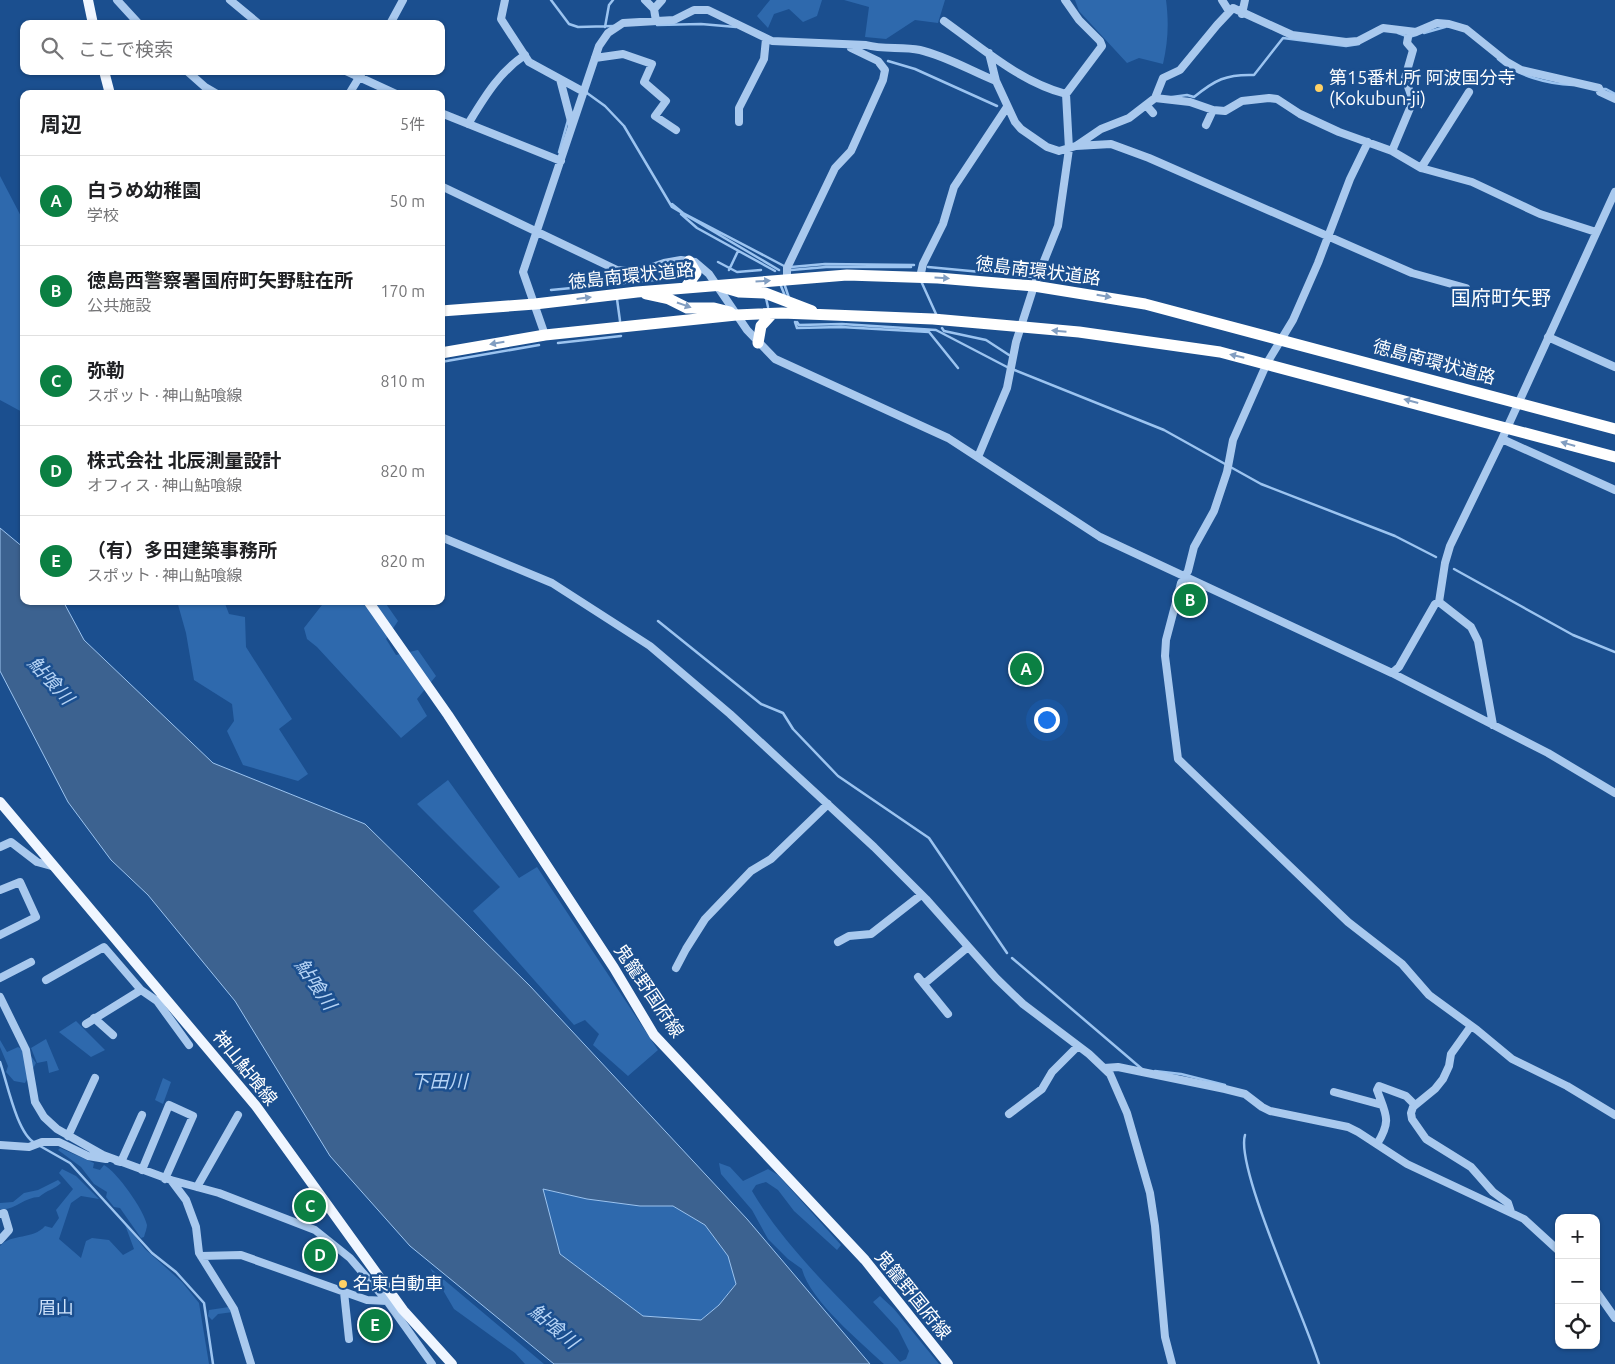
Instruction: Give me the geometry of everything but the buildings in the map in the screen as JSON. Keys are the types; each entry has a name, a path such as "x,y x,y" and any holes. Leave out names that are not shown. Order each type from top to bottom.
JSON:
{"highway":[{"path":"686,287 696,273 688,261"},
{"name":"徳島南環状道路","path":"445,311 535,304 686,287 847,275 920,277 1034,286 1145,304 1615,429"},
{"path":"717,286 739,292 764,293 820,315"},
{"path":"637,292 669,299 687,308 714,308 736,314"},
{"path":"445,352 545,335 736,314 933,319 1148,341 1220,352 1268,363 1615,457"},
{"path":"758,343 760,326 772,314"}],"main road":[{"path":"88,0 92,20"},
{"path":"105,75 109,90"},
{"name":"鬼籠野国府線","path":"371,605 448,715 614,968 654,1035 865,1260 948,1364"},
{"name":"神山鮎喰線","path":"0,802 55,867 160,998 256,1106 403,1310 450,1363"}],"street":[{"path":"116,0 135,20"},
{"path":"230,0 254,20"},
{"path":"392,20 403,0"},
{"path":"505,0 501,18 529,62 584,92"},
{"path":"645,0 654,8 656,21"},
{"path":"654,8 662,0"},
{"path":"978,457 1007,388 1034,286 1058,226 1073,148 1066,94 1102,46 1100,41 1079,20 1065,0"},
{"path":"1222,0 1229,11"},
{"path":"1242,14 1245,0"},
{"path":"1073,148 1101,129 1135,115 1155,98 1163,78 1180,70 1233,8 1242,14 1292,35 1346,42 1358,41 1383,28 1408,35 1437,23 1456,25 1474,35 1506,62 1521,70 1600,90 1615,99"},
{"path":"545,335 523,272 595,58 602,40 616,27 627,22 674,20 694,10 704,9 772,41 878,48 901,47 923,51 996,81"},
{"path":"944,21 1043,88 1066,94"},
{"path":"1392,151 1413,101 1406,78 1413,50 1409,47 1408,35"},
{"path":"739,122 739,108 764,59 766,39"},
{"path":"787,279 787,268 836,168 851,152 883,80 885,70 878,61 847,46"},
{"path":"989,53 996,81 1007,107 1021,129 1053,150 1111,144 1166,165 1412,273 1466,288"},
{"path":"595,58 623,54 652,64 644,82 666,100 655,116 676,130"},
{"path":"468,124 487,94 509,65 525,55"},
{"path":"191,75 210,90"},
{"path":"352,90 361,75"},
{"path":"364,75 389,90"},
{"path":"560,79 572,126"},
{"path":"1421,168 1469,92"},
{"path":"1155,98 1190,102 1213,110 1225,111 1242,102 1269,98 1277,99 1319,123 1392,151 1421,168 1472,182 1540,214 1596,232"},
{"path":"1146,105 1153,113"},
{"path":"920,277 923,264 943,224 954,187 1007,107"},
{"path":"1206,125 1213,110"},
{"path":"445,115 561,161"},
{"path":"1368,142 1350,179 1318,263 1282,340 1268,363 1233,440 1228,466 1214,511 1194,547 1184,578 1166,640 1165,656 1178,759 1348,922 1402,964 1429,995 1512,1059 1567,1086 1615,1115"},
{"path":"445,188 617,270 638,272 664,263 688,261 702,266 758,343 775,359 948,438 1100,538 1392,673 1548,753 1615,793"},
{"path":"1392,673 1398,667 1435,604 1439,602 1444,563 1450,546 1508,427 1615,192"},
{"path":"1548,337 1615,367"},
{"path":"1502,439 1615,490"},
{"path":"445,538 552,583 650,646 693,681 828,804 921,895 996,978 1023,1004 1104,1068 1120,1094 1150,1193 1155,1226 1165,1337 1172,1364"},
{"path":"1439,602 1471,627 1478,641 1493,725"},
{"path":"676,968 705,919 751,871 771,859 828,804"},
{"path":"0,847 11,842 37,862 55,867"},
{"path":"0,879 2,889 20,882 36,917 0,935"},
{"path":"838,942 849,936 871,934 921,895"},
{"path":"46,980 104,947 141,990 160,998 189,1045"},
{"path":"924,984 968,947"},
{"path":"0,978 31,962"},
{"path":"918,977 948,1014"},
{"path":"86,1024 141,990"},
{"path":"0,997 26,1050 35,1102 44,1117 57,1130 121,1162 168,1180 219,1193 315,1230 350,1258 387,1301 432,1364"},
{"path":"94,1018 113,1035"},
{"path":"1471,1026 1451,1054 1449,1066 1443,1079 1435,1089 1415,1105 1411,1113 1412,1119 1426,1138 1471,1167 1493,1192 1508,1203 1511,1212"},
{"path":"1009,1114 1042,1088 1052,1072 1078,1046"},
{"path":"1104,1068 1118,1067 1225,1089 1245,1094 1270,1111 1348,1127 1407,1164 1511,1212 1535,1227 1555,1247"},
{"path":"68,1136 95,1078"},
{"path":"1377,1144 1387,1128 1378,1090 1379,1086 1406,1096 1415,1105"},
{"path":"1334,1092 1382,1105"},
{"path":"142,1170 169,1105 193,1116 168,1180"},
{"path":"121,1162 142,1115"},
{"path":"197,1186 238,1115"},
{"path":"0,1145 29,1147 42,1142 58,1142 88,1156 121,1162"},
{"path":"168,1180 191,1209 201,1256 234,1309 252,1364"},
{"path":"0,1214 4,1213 8,1230 0,1240"},
{"path":"201,1256 241,1255 367,1300 387,1301 403,1310"},
{"path":"344,1292 349,1339"},
{"path":"1600,1297 1615,1318"}],"green space":[{"path":"770,0 822,0 817,16 803,22 789,9 774,14 768,28 757,16"},
{"path":"844,0 945,0 938,23 915,20 886,39 865,37 869,7"},
{"path":"1075,0 1166,0 1168,32 1163,64 1139,58 1127,63 1079,11"},
{"path":"0,176 20,214 20,411 0,400"},
{"path":"178,605 226,605 229,614 245,617 246,647 292,719 279,729 308,774 298,781 243,765 227,731 234,721 232,704 194,680 186,633"},
{"path":"322,605 387,605 398,621 386,639 396,655 418,650 436,676 417,699 427,716 401,738 317,647 307,639 304,628"},
{"path":"448,780 519,878 537,867 658,1050 628,1076 593,1045 599,1034 585,1020 574,1025 473,911 500,887 417,804"},
{"path":"76,1021 105,1050 91,1057 59,1032"},
{"path":"46,1039 59,1070 49,1073 47,1061 37,1063 31,1048"},
{"path":"0,1040 7,1052 18,1047 28,1052 36,1063 25,1083 14,1081 6,1072 8,1066 0,1047"},
{"path":"163,1078 171,1082 163,1104 155,1100"},
{"path":"60,1148 94,1163 93,1168 100,1170 104,1165 116,1175 136,1201 145,1218 147,1225 144,1237 141,1238 120,1208 114,1207 106,1197 107,1192 94,1184 81,1167 58,1150"},
{"path":"719,1163 730,1167 743,1181 768,1169 778,1175 841,1245 837,1250 794,1211 778,1190 766,1182 756,1185 752,1191 767,1214 802,1258 900,1362 906,1359 909,1351 898,1329 873,1302 880,1296 894,1309 939,1364 884,1364 862,1344 837,1320 814,1293 802,1269 788,1259 768,1239 752,1210 721,1174"},
{"name":"眉山","path":"62,1169 76,1176 99,1199 81,1196 71,1203 59,1239 81,1258 86,1241 92,1238 109,1240 123,1255 134,1249 124,1222 145,1249 182,1282 199,1303 209,1364 0,1364 0,1246 10,1239 35,1233 45,1226 52,1228 59,1218 56,1210 73,1189 59,1173"},
{"path":"58,1180 61,1183 39,1197 29,1199 10,1208 0,1209 0,1203 13,1202 24,1193 38,1190"},
{"path":"542,1189 587,1199 640,1206 673,1206 705,1225 728,1256 736,1283 719,1305 701,1320 643,1316 560,1254"},
{"path":"430,1268 544,1364 525,1364 515,1353 454,1309"},
{"path":"229,1307 233,1312 218,1314 212,1320 208,1316 209,1310"}],"water":[{"name":"下田川","path":"0,528 20,545 20,605 65,605 84,640 213,763 365,824 530,986 747,1219 870,1364 554,1364 410,1246 330,1156 235,1001 148,895 111,860 68,802 0,671","holes":["543,1189 587,1199 640,1206 673,1206 705,1225 728,1256 736,1284 719,1305 701,1320 643,1316 560,1254"]}],"waterway":[{"path":"551,0 569,24 578,27 614,26"},
{"path":"605,27 609,5 613,0"},
{"path":"657,25 701,24 736,27"},
{"path":"1424,33 1445,27"},
{"path":"1398,33 1409,37 1416,35"},
{"path":"1172,97 1187,95 1194,97 1221,79 1254,75 1283,38 1346,46 1359,44"},
{"path":"1498,59 1514,70 1533,78 1573,85"},
{"path":"888,61 915,69 997,106"},
{"path":"1600,89 1606,89 1615,94"},
{"path":"587,93 605,106 624,126 672,207 779,270"},
{"path":"559,152 568,120"},
{"path":"672,204 683,213 784,266"},
{"path":"681,214 697,228 775,271"},
{"path":"729,270 738,251"},
{"path":"718,262 737,272 761,270"},
{"path":"791,267 825,264 914,265"},
{"path":"791,270 826,267 911,267"},
{"path":"928,267 1033,277"},
{"path":"551,290 675,278 690,272"},
{"path":"921,281 936,314"},
{"path":"781,286 785,296"},
{"path":"785,286 789,298"},
{"path":"766,298 768,307"},
{"path":"617,299 620,321"},
{"path":"795,322 797,328 841,327 929,332 958,368"},
{"path":"797,322 799,325 842,324 936,330 1007,367 1164,430 1261,484 1395,536 1436,557"},
{"path":"942,328 944,331 986,340 1009,355"},
{"path":"558,343 621,336"},
{"path":"445,361 539,345"},
{"path":"1454,569 1573,635 1615,652"},
{"path":"658,621 761,704 783,713 793,729 838,776 929,838 1007,953"},
{"path":"1012,958 1142,1069"},
{"path":"0,1062 18,1119 29,1138 35,1143"},
{"path":"1155,1071 1181,1074 1225,1085"},
{"path":"1245,1135 1245,1153 1261,1210 1319,1364"},
{"path":"40,1146 70,1163 152,1253 176,1272 204,1303 213,1364"}],"place":[{"name":"第15番札所 阿波国分寺 (Kokubun-ji)","path":"1319,88"},
{"name":"徳島西警察署国府町矢野駐在所","path":"1190,600"},
{"name":"白うめ幼稚園","path":"1026,669"},
{"name":"弥勒","path":"310,1206"},
{"name":"株式会社 北辰測量設計","path":"320,1255"},
{"name":"名東自動車","path":"343,1284"},
{"name":"（有）多田建築事務所","path":"375,1325"}],"district":[{"name":"国府町矢野","path":"1501,298"}],"water label":[{"name":"鮎喰川","path":"51,680"},
{"name":"鮎喰川","path":"316,984"},
{"name":"鮎喰川","path":"554,1326"}]}
